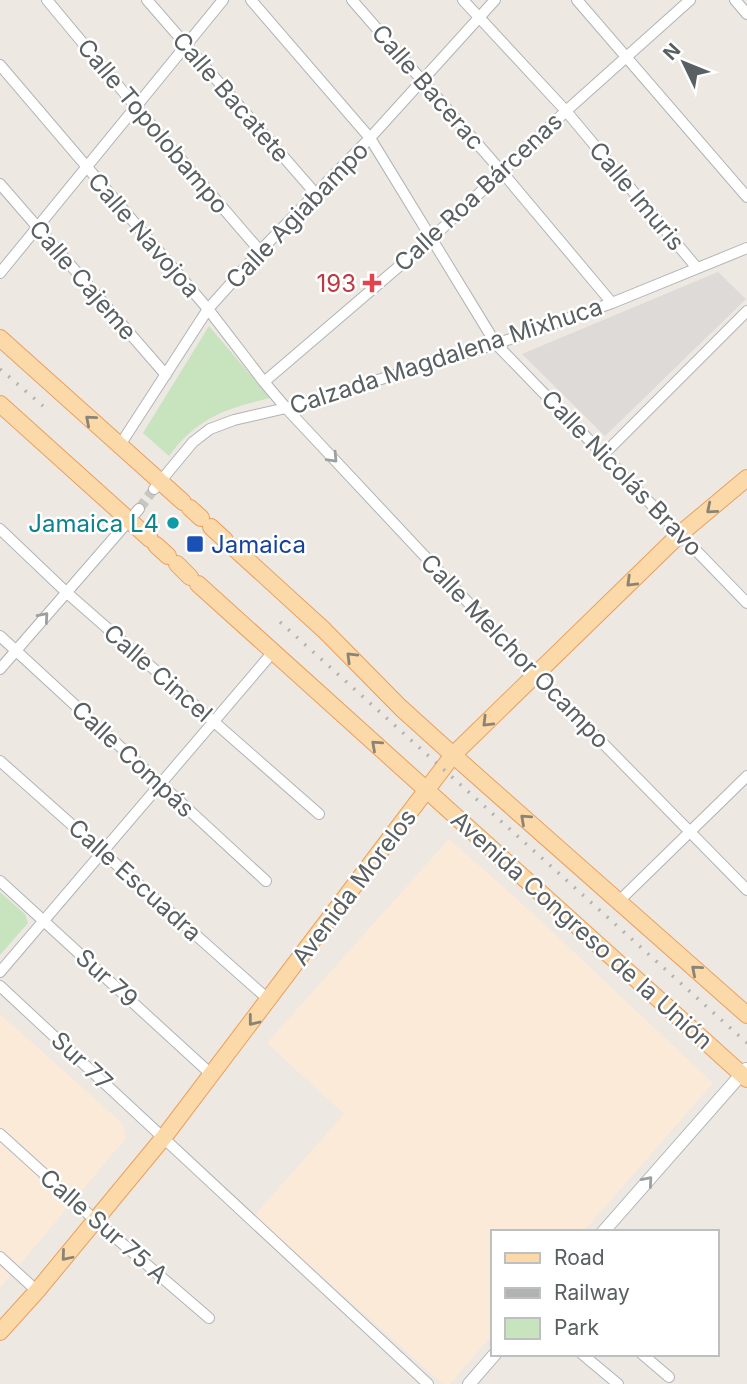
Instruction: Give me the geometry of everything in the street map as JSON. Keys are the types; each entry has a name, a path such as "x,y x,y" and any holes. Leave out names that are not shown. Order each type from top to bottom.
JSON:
{"main road":[{"name":"Avenida Congreso de la Unión","path":"0,338 120,445 157,485 196,514 324,630 401,708 747,1015"},
{"name":"Avenida Congreso de la Unión","path":"0,404 135,516 162,551 194,581 745,1074"},
{"name":"Avenida Morelos","path":"0,1332 164,1137 453,755 530,669 680,534 747,478"}],"street":[{"name":"Calle Topolobampo","path":"47,0 135,107 260,251"},
{"name":"Calle Bacatete","path":"147,0 315,193"},
{"path":"0,273 223,0"},
{"name":"Calle Nicolás Bravo","path":"251,0 370,138 496,344 747,603"},
{"name":"Calle Bacerac","path":"352,0 612,303"},
{"name":"Calle Imuris","path":"463,0 566,111 696,268"},
{"name":"Calle Agiabampo","path":"120,445 208,309 260,251 370,138 495,0"},
{"path":"577,0 747,197"},
{"name":"Calle Roa Bárcenas","path":"264,382 430,239 566,111 690,0"},
{"path":"735,0 747,14"},
{"name":"Calle Navojoa","path":"0,65 208,309 286,408"},
{"name":"Calle Cajeme","path":"0,184 166,375"},
{"name":"Calzada Magdalena Mixhuca","path":"157,485 192,442 210,429 496,344 612,303 747,248"},
{"path":"603,455 747,311"},
{"name":"Calle Melchor Ocampo","path":"286,408 530,669 747,891"},
{"path":"0,669 135,516"},
{"name":"Calle Cincel","path":"0,529 66,592 319,814"},
{"name":"Calle Compás","path":"0,636 267,881"},
{"path":"0,972 273,652"},
{"name":"Calle Escuadra","path":"0,761 270,1000"},
{"path":"618,902 744,781"},
{"name":"Sur 79","path":"0,881 212,1074"},
{"name":"Sur 77","path":"0,986 428,1384"},
{"path":"605,1230 745,1074"},
{"name":"Calle Sur 75 A","path":"0,1134 209,1318"},
{"path":"0,1257 37,1291"},
{"path":"469,1384 493,1356"},
{"path":"584,1356 618,1384"},
{"path":"644,1356 669,1377"}],"shaded area":[{"path":"718,272 746,299 605,436 522,354"},
{"path":"449,839 528,909 713,1083 585,1230 491,1230 491,1336 450,1384 443,1384 254,1216 344,1114 267,1043"},
{"path":"0,1014 123,1124 126,1138 0,1288"}],"green space":[{"path":"209,326 270,398 239,406 213,417 190,432 169,456 143,433"},
{"path":"0,892 25,914 28,923 0,955"}],"tunnel":[{"path":"139,509 154,489"}],"railway":[{"path":"0,369 43,406"},
{"path":"280,622 747,1043"}],"place":[{"name":"193","path":"372,283"},
{"name":"Jamaica L4","path":"173,523"},
{"name":"Jamaica","path":"195,544"}]}
